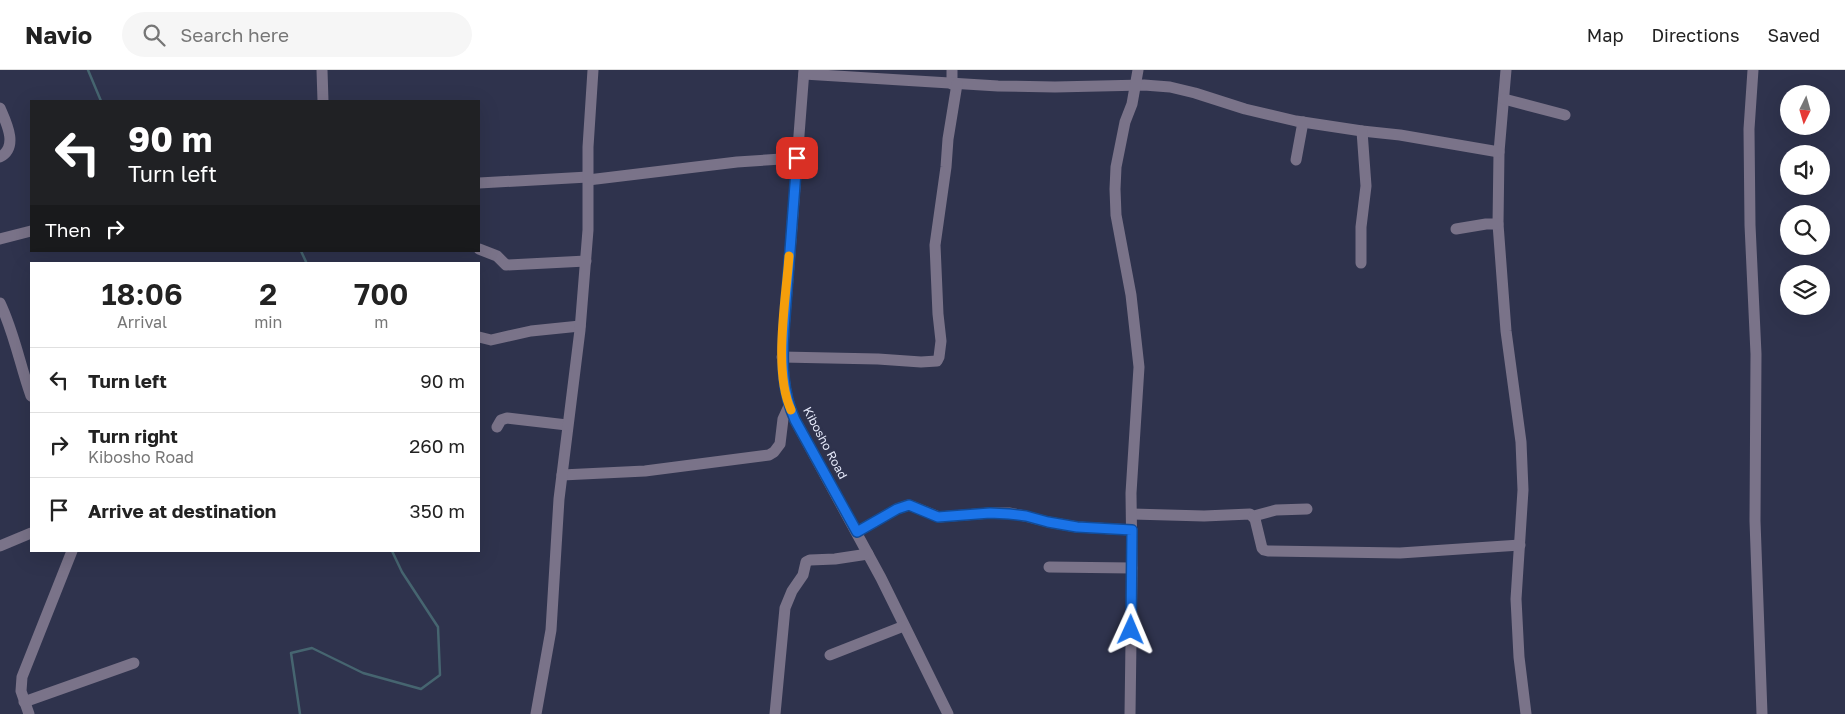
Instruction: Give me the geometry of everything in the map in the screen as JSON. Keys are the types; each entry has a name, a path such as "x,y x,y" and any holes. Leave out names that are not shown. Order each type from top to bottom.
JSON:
{"street":[{"path":"322,70 323,100"},
{"path":"536,714 551,630 556,534 586,261 590,98 593,70"},
{"path":"782,357 937,361 941,341 935,245 954,84 952,70"},
{"path":"1130,714 1131,493 1139,367 1131,295 1116,215 1115,189 1116,167 1138,70"},
{"path":"1506,70 1500,152 1498,224 1506,331 1521,442 1523,490 1516,600 1519,657 1526,714"},
{"path":"1753,70 1749,129 1750,217 1756,354 1756,521 1762,714"},
{"path":"804,72 954,84 1055,87 1136,85 1182,89 1245,109 1304,122 1362,131 1400,134 1500,152"},
{"name":"Kibosho Road","path":"804,72 782,357 785,390 789,406 808,444 857,532 948,714"},
{"path":"1504,99 1565,115"},
{"path":"0,108 7,124 10,148 0,157"},
{"path":"1296,160 1304,122"},
{"path":"1361,263 1362,214 1366,186 1362,131"},
{"path":"480,183 646,174 737,162 797,158"},
{"path":"1456,229 1498,224"},
{"path":"0,239 30,231"},
{"path":"480,249 497,256 506,265 586,261"},
{"path":"0,303 30,393"},
{"path":"480,337 491,340 532,331 580,326"},
{"path":"19,362 30,358"},
{"path":"562,475 645,471 769,455 780,444 783,419 789,406"},
{"path":"497,427 501,420 507,418 567,425"},
{"path":"857,532 897,509 909,505 938,517 990,513 1009,514 1077,527 1132,530"},
{"path":"1132,514 1204,516 1245,514 1254,516 1276,510 1307,509"},
{"path":"1254,516 1262,548 1268,551 1400,553 1520,545"},
{"path":"0,546 30,533"},
{"path":"29,714 24,702 21,685 24,669 72,552"},
{"path":"775,714 784,608 788,597 803,575 806,562 868,554"},
{"path":"1049,567 1132,568"},
{"path":"830,654 904,626"},
{"path":"24,702 134,663"}],"waterway":[{"path":"88,70 101,100"},
{"path":"301,252 306,262"},
{"path":"300,714 291,653 312,648 363,673 421,689 440,675 438,627 402,572 392,552"}],"slow traffic":[{"path":"789,256 782,357 785,390 791,410"}],"route":[{"path":"797,158 782,357 785,390 795,420 857,532 897,509 909,505 938,517 990,513 1009,514 1077,527 1132,530 1131,630"}]}
